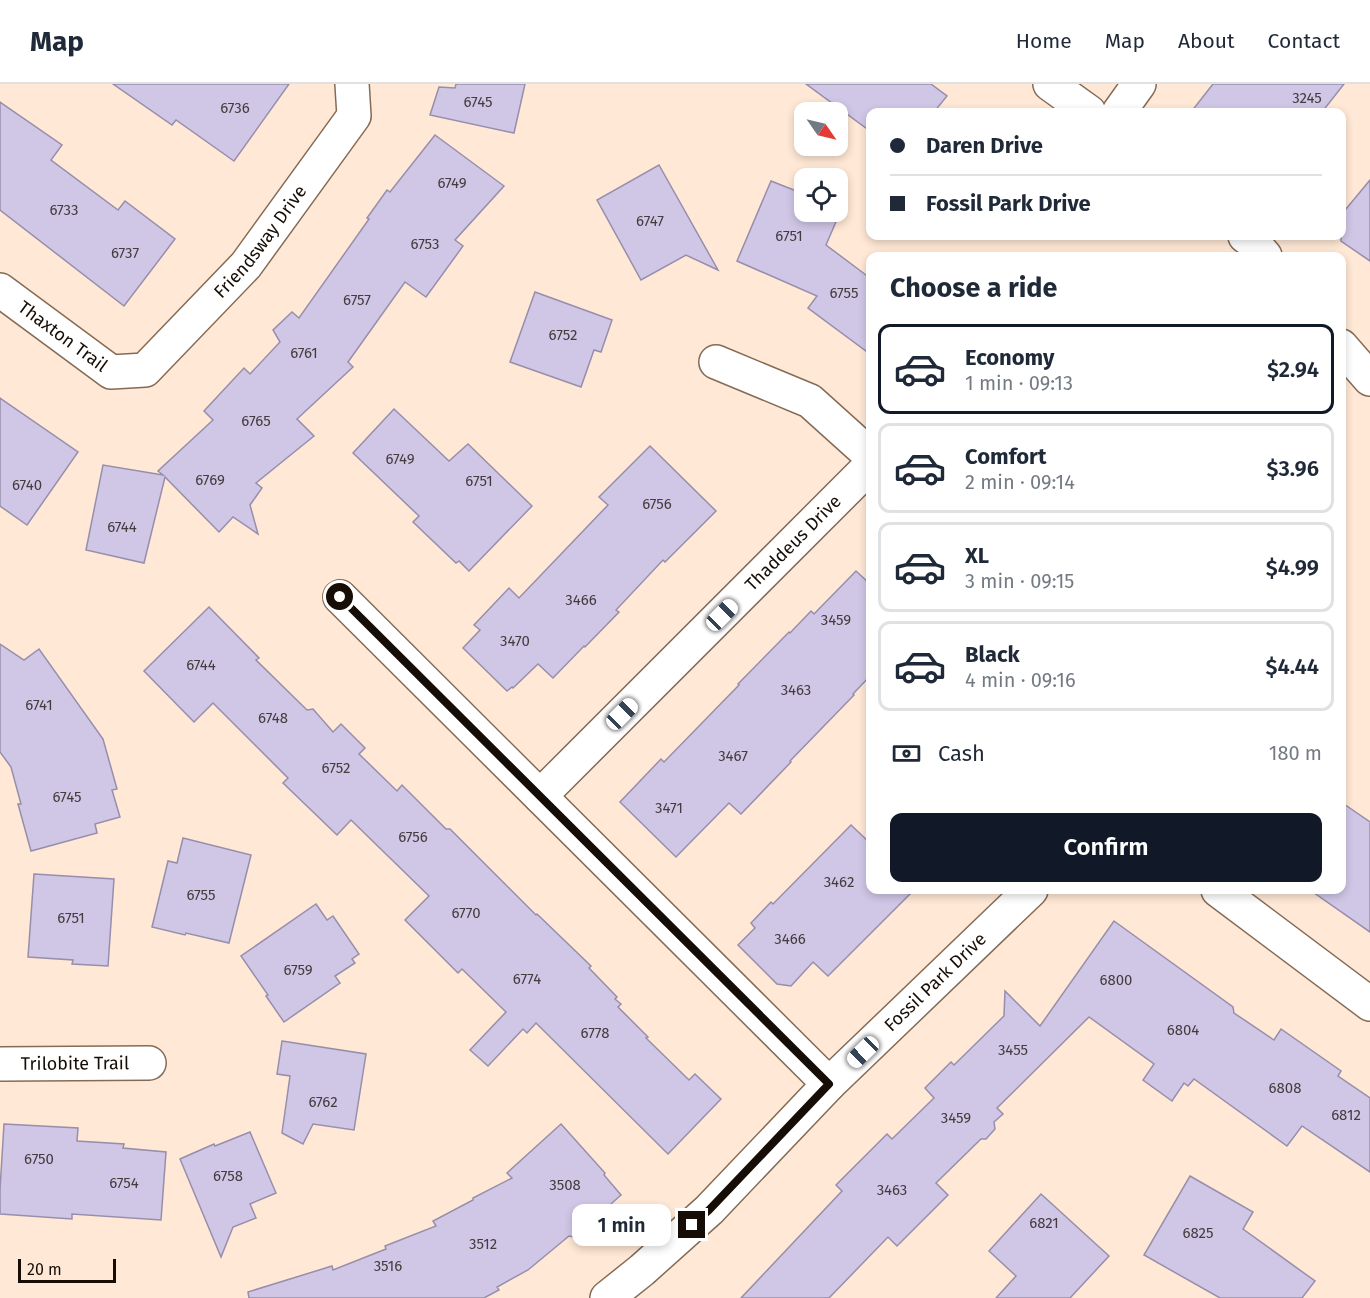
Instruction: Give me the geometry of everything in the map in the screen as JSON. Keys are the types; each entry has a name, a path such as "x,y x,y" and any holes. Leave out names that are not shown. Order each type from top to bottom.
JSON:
{"street":[{"name":"Friendsway Drive","path":"130,371 145,370 246,264 354,116 352,84"},
{"path":"1050,84 1083,108"},
{"path":"1122,108 1139,84"},
{"path":"1250,240 1262,252"},
{"name":"Thaxton Trail","path":"0,290 111,372 130,371"},
{"path":"1346,352 1370,379"},
{"path":"716,362 810,401 866,451"},
{"name":"Thaddeus Drive","path":"540,796 866,470"},
{"path":"340,597 829,1084"},
{"name":"Fossil Park Drive","path":"608,1298 709,1210 829,1084 1027,894"},
{"path":"1223,894 1370,1004"},
{"name":"Trilobite Trail","path":"0,1064 149,1063"}],"building":[{"path":"113,84 289,84 234,161 176,120 172,125"},
{"path":"456,84 525,84 514,133 430,115 439,87 455,88"},
{"path":"806,84 931,84 947,96 937,108 866,108 866,128 848,115 848,102 831,102"},
{"path":"1213,84 1344,84 1325,108 1194,108"},
{"path":"0,102 62,145 51,160 118,210 125,201 175,239 124,306 0,210"},
{"path":"435,135 504,186 455,240 463,246 426,297 405,282 348,362 353,367 297,419 314,436 256,483 262,488 250,505 258,534 233,517 219,532 165,477 144,563 86,550 103,465 163,475 158,471 213,420 204,411 244,368 250,374 280,342 273,330 292,312 299,318 387,190 390,192"},
{"path":"659,165 718,270 686,255 641,280 597,200"},
{"path":"1370,180 1370,261 1341,241 1346,240 1346,209"},
{"path":"771,181 794,190 794,222 836,222 826,245 866,275 866,351 808,308 817,296 737,261"},
{"path":"535,292 612,320 601,352 594,350 581,387 510,362"},
{"path":"0,398 78,452 27,525 0,506"},
{"path":"394,409 449,461 468,444 532,506 469,571 459,561 456,563 413,522 419,516 353,453"},
{"path":"650,446 716,511 665,562 663,560 616,610 619,612 553,678 538,664 507,691 463,648 480,630 474,625 509,588 519,598 608,505 599,497"},
{"path":"856,571 866,580 866,680 741,814 729,803 676,857 620,802 661,759 664,762 789,632 811,611 814,614"},
{"path":"209,607 259,658 256,660 307,710 313,709 333,732 341,724 365,748 359,754 397,791 402,785 591,966 589,968 617,997 615,999 621,1004 618,1007 689,1080 695,1074 721,1099 668,1154 536,1023 527,1033 523,1029 488,1066 470,1050 506,1012 462,969 458,973 405,920 429,896 351,820 337,835 283,783 288,778 213,703 194,722 144,671"},
{"path":"0,644 24,660 39,649 103,739 117,789 112,790 120,817 95,824 97,833 31,851 11,767 0,752"},
{"path":"1346,805 1370,822 1370,932 1316,894 1346,894"},
{"path":"851,825 866,839 866,894 910,894 828,976 813,962 791,986 777,984 738,945 755,928 751,923 771,902 773,904"},
{"path":"183,838 251,855 229,943 152,927 168,861 177,863"},
{"path":"34,874 114,879 108,966 72,964 73,960 28,957"},
{"path":"316,904 327,920 333,916 359,954 352,959 355,963 335,976 340,983 284,1022 241,956"},
{"path":"1114,921 1233,1007 1234,1013 1274,1040 1281,1029 1341,1071 1338,1076 1370,1098 1370,1172 1302,1126 1287,1146 1194,1079 1188,1086 1184,1083 1172,1101 1143,1080 1154,1064 1089,1017 997,1108 1003,1114 994,1122 995,1129 986,1139 981,1139 936,1183 948,1195 897,1246 888,1237 829,1298 741,1298 842,1191 836,1185 887,1134 892,1139 934,1098 925,1088 951,1062 954,1065 1004,1016 1005,991 1040,1026"},
{"path":"282,1041 366,1054 354,1130 313,1124 303,1144 282,1133 290,1076 277,1074"},
{"path":"4,1124 78,1128 77,1141 124,1144 123,1148 166,1152 161,1220 72,1214 72,1219 0,1214"},
{"path":"561,1124 605,1173 604,1175 621,1195 583,1229 582,1239 569,1236 528,1270 497,1287 499,1290 484,1298 249,1298 248,1292 332,1266 333,1270 436,1226 433,1221 512,1178 507,1173"},
{"path":"250,1132 276,1193 250,1204 256,1218 233,1227 221,1257 180,1159"},
{"path":"1190,1176 1253,1212 1243,1229 1315,1281 1302,1298 1220,1298 1144,1255"},
{"path":"1041,1194 1109,1256 1070,1298 996,1298 1016,1276 989,1251"}],"route":[{"path":"340,597 829,1084 692,1225"}]}
